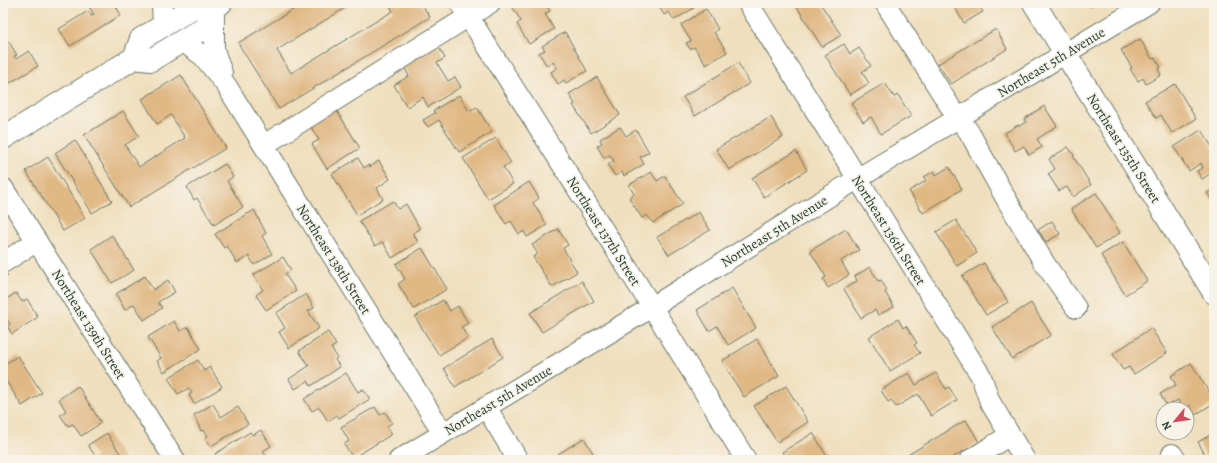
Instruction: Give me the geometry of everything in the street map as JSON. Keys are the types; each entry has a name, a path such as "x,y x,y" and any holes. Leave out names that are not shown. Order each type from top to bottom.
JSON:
{"main road":[{"name":"Northeast 135th Street","path":"1034,3 1214,293"},
{"path":"3,138 134,58 151,60 205,27 204,5 141,39 134,58"}],"street":[{"path":"162,3 163,26"},
{"path":"264,145 464,10 490,3"},
{"name":"Northeast 136th Street","path":"748,3 981,376 990,402 1025,460"},
{"path":"885,3 951,108 969,132 1005,197 1045,264 1076,308"},
{"name":"Northeast 5th Avenue","path":"399,460 652,307 857,179 1149,3"},
{"name":"Northeast 138th Street","path":"204,5 214,50 226,85"},
{"name":"Northeast 137th Street","path":"464,10 652,307 746,460"},
{"name":"Northeast 138th Street","path":"182,41 203,56 226,85 443,433"},
{"name":"Northeast 139th Street","path":"6,197 37,241 175,460"},
{"path":"4,262 37,241"},
{"path":"486,407 518,460"},
{"path":"970,460 1010,435"}],"building":[{"path":"87,3 114,3 121,15 70,46 59,29 88,11 91,16 94,15"},
{"path":"304,3 353,3 277,50 291,73 393,11 388,3 421,3 430,17 279,109 238,43"},
{"path":"510,3 552,3 547,6 550,11 545,14 554,29 529,44 517,24 521,21"},
{"path":"657,3 691,3 694,8 674,20 669,12 664,15"},
{"path":"804,3 820,3 841,35 822,47 797,7"},
{"path":"952,3 977,3 983,12 964,23"},
{"path":"1088,3 1097,3 1090,7"},
{"path":"706,9 718,29 714,32 727,52 706,65 694,47 690,49 686,43 691,41 681,25"},
{"path":"996,29 1007,49 951,84 938,64"},
{"path":"565,32 587,71 566,83 564,80 558,84 551,72 557,68 553,62 547,66 539,53 545,50 542,46"},
{"path":"1140,39 1152,59 1155,58 1161,67 1158,69 1161,75 1146,84 1143,78 1138,81 1130,69 1132,68 1121,50"},
{"path":"9,42 17,55 14,56 16,59 29,51 38,66 3,87 3,46"},
{"path":"844,44 850,54 859,48 871,66 862,72 869,83 850,95 825,55"},
{"path":"437,45 445,58 437,63 448,81 455,77 461,87 428,107 423,97 407,107 394,85 409,76 403,65"},
{"path":"738,63 750,83 695,116 683,97"},
{"path":"181,75 226,148 129,207 84,135 123,111 139,136 125,145 139,167 185,138 171,115 157,124 142,99"},
{"path":"597,77 620,115 591,133 573,105 575,104 569,94"},
{"path":"885,83 894,97 898,95 911,116 881,134 871,117 863,122 851,103"},
{"path":"1175,84 1196,119 1172,133 1161,115 1156,118 1145,101"},
{"path":"459,95 469,111 477,107 492,132 459,152 439,120 428,127 423,120 435,113 433,111"},
{"path":"1044,106 1057,126 1037,139 1042,147 1029,155 1024,146 1015,151 1005,133 1026,122 1024,119"},
{"path":"335,108 360,148 327,169 312,144 319,140 309,124"},
{"path":"771,117 783,137 729,170 716,149"},
{"path":"620,127 626,136 636,130 649,152 640,157 644,164 624,176 622,172 615,176 608,165 614,161 610,155 604,158 597,146 602,143 600,139"},
{"path":"1201,130 1214,150 1214,162 1212,163 1214,166 1214,171 1202,179 1197,171 1203,168 1201,163 1189,171 1174,147"},
{"path":"496,138 511,163 503,167 513,184 488,199 463,158"},
{"path":"75,140 112,201 92,213 55,153"},
{"path":"1068,147 1091,185 1073,197 1067,187 1059,191 1048,174 1055,169 1049,159"},
{"path":"796,151 807,170 764,197 752,178"},
{"path":"48,157 85,218 63,231 26,171"},
{"path":"358,158 364,168 369,165 370,167 379,161 390,179 377,188 383,199 357,215 332,174"},
{"path":"225,164 233,177 227,181 243,207 214,225 197,198 194,200 187,187"},
{"path":"949,167 962,189 923,213 909,191 926,181 924,177 934,171 936,175"},
{"path":"651,172 657,181 665,176 683,204 653,223 647,215 642,218 629,198 634,194 629,185"},
{"path":"529,182 539,198 533,203 547,225 527,237 524,231 519,234 511,221 506,224 494,205"},
{"path":"1214,188 1214,203 1207,193"},
{"path":"1096,193 1120,233 1096,248 1071,209"},
{"path":"393,201 398,209 406,204 420,229 413,233 418,242 392,258 383,242 375,246 359,221"},
{"path":"254,210 266,233 262,236 272,254 254,265 249,256 237,263 227,246 224,248 215,234"},
{"path":"699,212 710,230 669,255 657,237"},
{"path":"956,220 977,253 957,266 936,232"},
{"path":"1052,221 1060,234 1046,242 1038,230"},
{"path":"558,229 568,245 563,248 577,272 552,287 533,257 538,254 532,245"},
{"path":"846,229 859,250 841,261 849,275 828,288 823,279 826,277 810,251"},
{"path":"112,235 134,270 112,283 91,249"},
{"path":"1123,242 1147,281 1125,295 1101,255"},
{"path":"422,248 447,289 414,309 398,284 405,279 396,264"},
{"path":"283,257 291,270 285,274 296,291 266,310 256,295 263,290 253,275"},
{"path":"984,263 1008,302 986,315 962,276"},
{"path":"870,267 878,281 881,280 887,290 885,292 894,307 878,315 875,310 861,318 844,289 857,281 855,276"},
{"path":"3,269 8,276 3,279"},
{"path":"145,276 153,290 168,280 175,292 158,302 162,308 144,320 134,304 125,310 116,294"},
{"path":"582,281 594,301 542,332 530,313"},
{"path":"732,288 756,328 728,345 717,326 709,331 697,310"},
{"path":"16,293 22,302 27,299 38,317 12,334 7,326 10,324 4,315 3,316 3,301"},
{"path":"306,294 314,308 308,311 319,328 289,348 279,332 285,328 276,313"},
{"path":"443,300 450,311 458,306 468,323 461,327 468,338 439,355 415,317"},
{"path":"1031,303 1051,335 1012,359 992,327"},
{"path":"898,319 903,328 906,326 917,343 914,345 920,353 890,371 869,337"},
{"path":"174,321 180,331 188,327 201,349 164,372 157,361 161,358 148,337"},
{"path":"1151,328 1167,353 1134,374 1129,367 1123,370 1113,354"},
{"path":"328,332 336,345 331,348 337,357 335,360 340,367 311,386 308,381 295,389 289,379 309,366 299,351"},
{"path":"492,339 503,357 455,387 444,368"},
{"path":"757,339 779,376 744,397 722,361"},
{"path":"18,356 42,393 22,406 3,376 3,365"},
{"path":"198,360 204,371 210,367 222,387 194,404 189,395 192,393 189,388 178,394 168,378"},
{"path":"1191,363 1214,400 1214,403 1195,415 1195,401 1164,401 1160,394 1176,385 1171,376"},
{"path":"346,373 358,392 363,389 370,399 339,418 337,415 328,421 319,407 312,411 304,399"},
{"path":"909,373 916,385 936,373 946,389 949,387 957,400 931,416 918,394 896,407 891,400 888,402 881,390"},
{"path":"78,386 101,423 81,436 73,424 68,426 60,415 66,411 59,399"},
{"path":"786,386 808,422 777,442 754,406"},
{"path":"213,404 221,417 238,407 248,424 211,446 205,437 208,436 204,430 201,431 194,415"},
{"path":"375,407 380,415 385,412 392,423 387,426 392,434 353,458 344,444 349,441 341,427"},
{"path":"966,420 979,442 949,460 909,460 906,456"},
{"path":"261,430 271,446 263,451 268,459 218,460 215,454 250,432 253,435"},
{"path":"107,433 124,460 91,460 96,457 88,445"},
{"path":"813,433 829,460 787,460 782,452"},
{"path":"1212,434 1214,438 1214,460 1208,460 1198,442"},
{"path":"584,438 597,460 561,460 558,454"}]}
